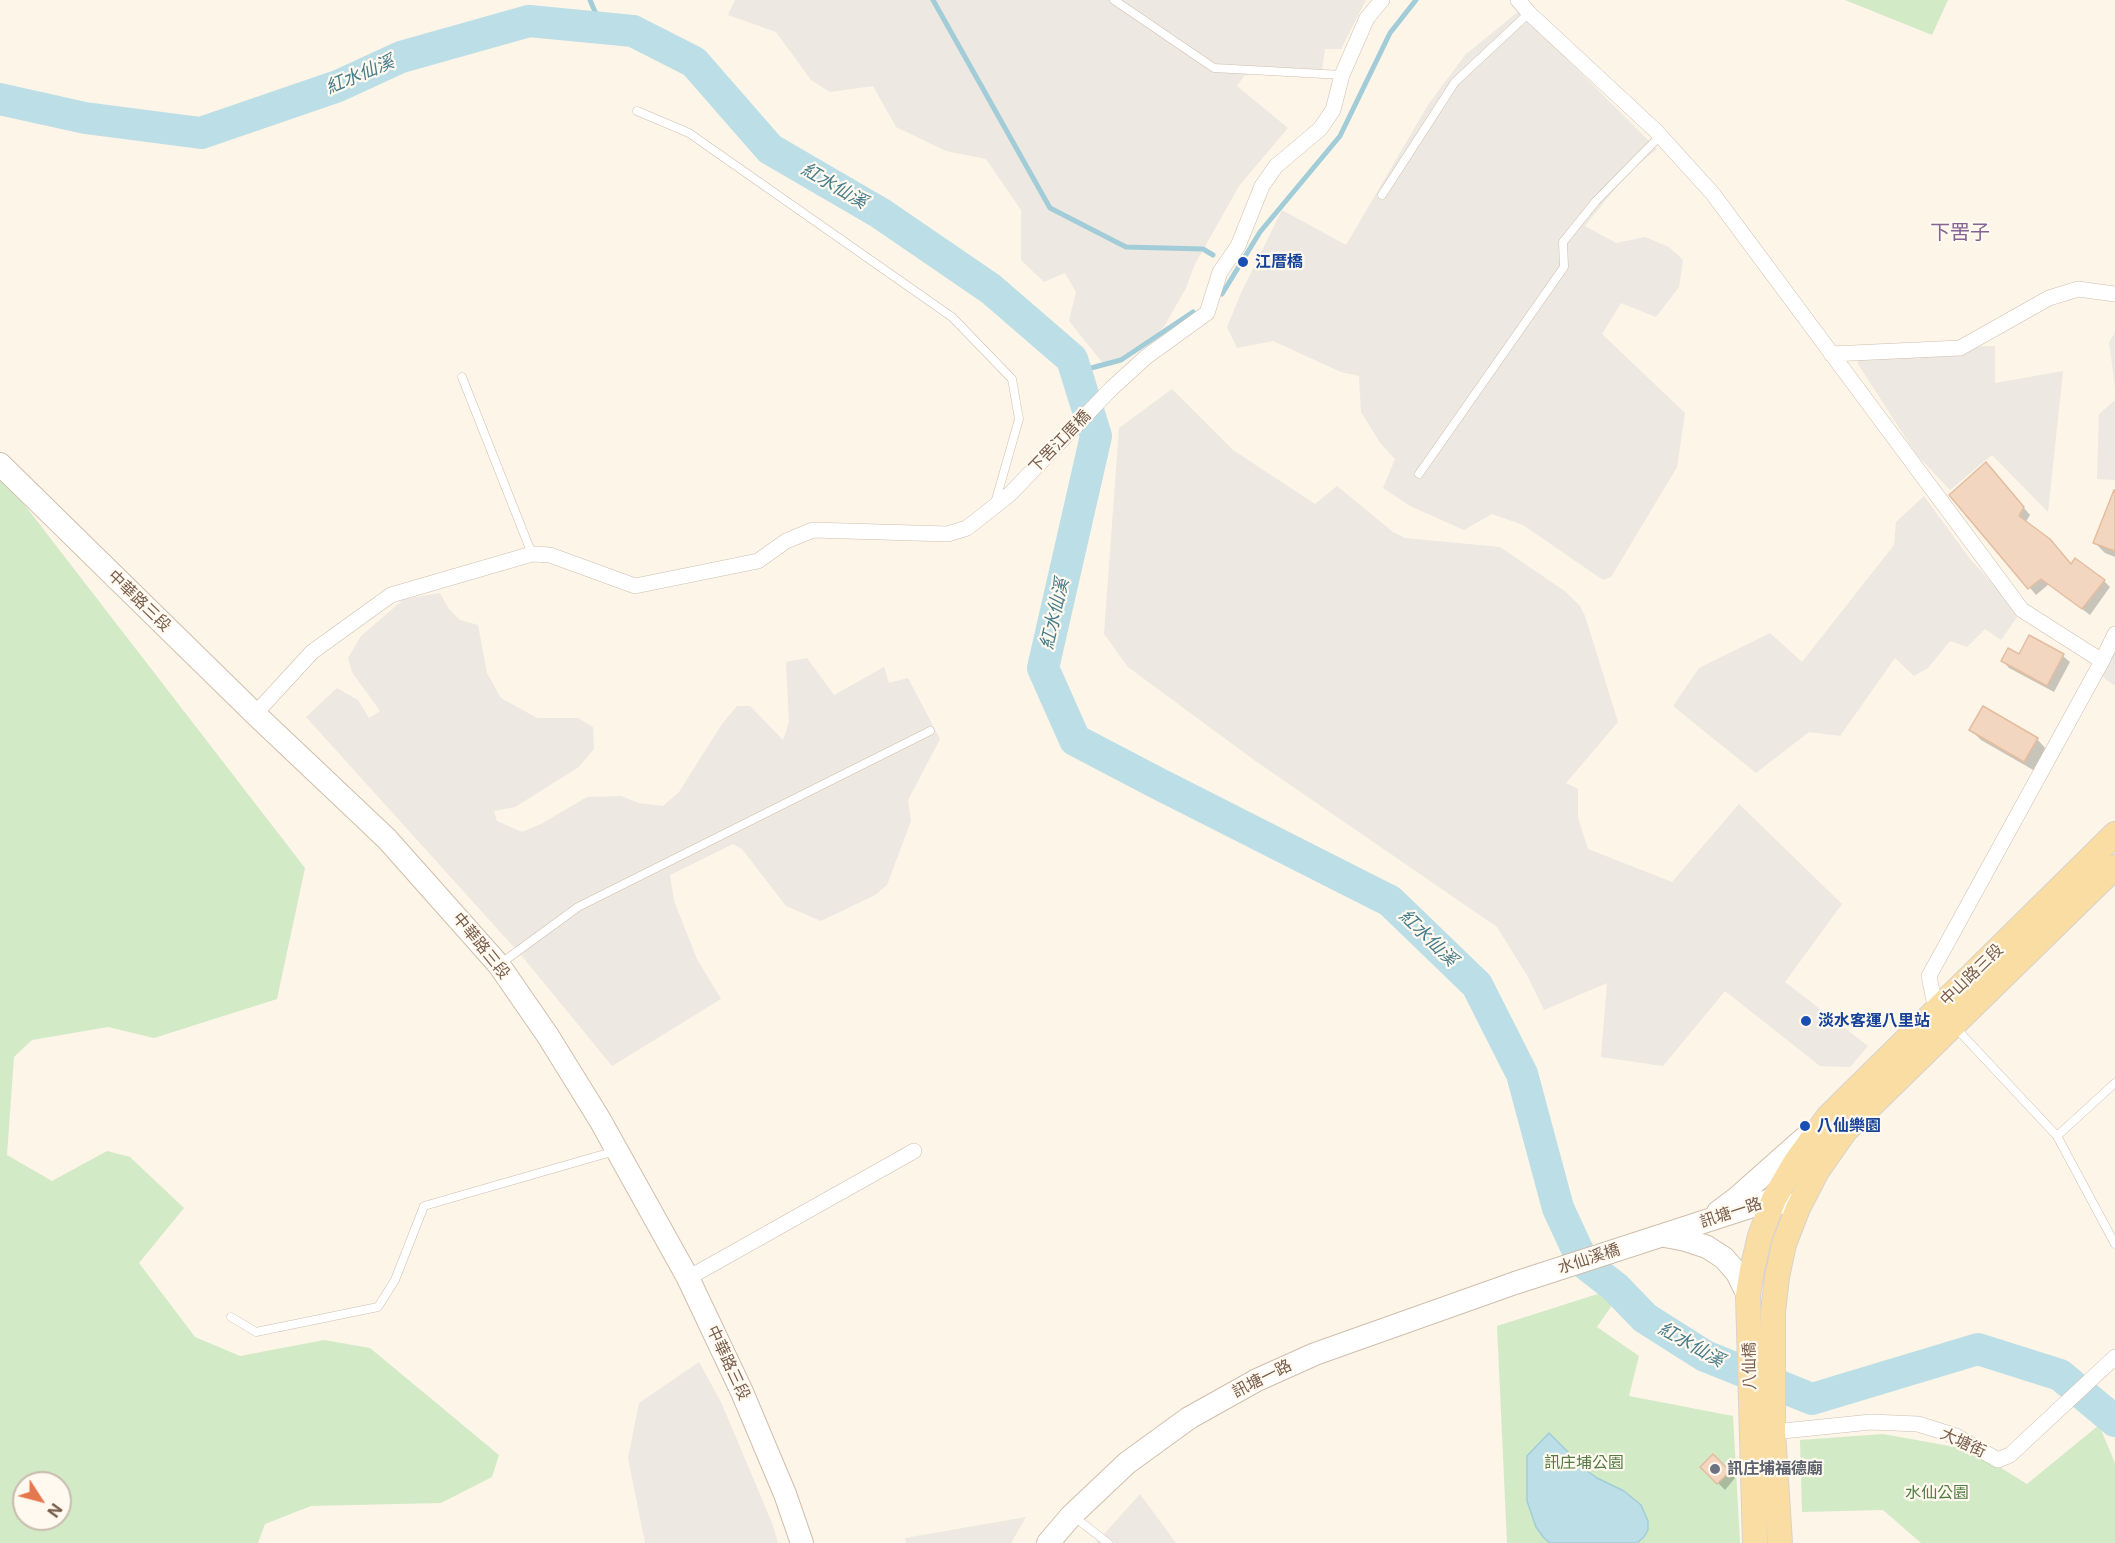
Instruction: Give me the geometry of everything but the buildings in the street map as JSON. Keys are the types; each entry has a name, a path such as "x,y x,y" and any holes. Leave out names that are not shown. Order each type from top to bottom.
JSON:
{"main road":[{"name":"中華路三段","path":"0,464 255,714 387,839 498,965 548,1036 600,1120 688,1278 742,1392 785,1494 802,1543"},
{"name":"中山路三段","path":"1773,1311 1784,1244 1798,1208 1817,1172 1845,1131 1944,1018 2115,834"},
{"name":"中山路三段","path":"1748,1304 1752,1270 1760,1236 1774,1199 1795,1163 1828,1117 2115,867"},
{"path":"1704,1222 1738,1197 1828,1117"},
{"name":"訊塘一路","path":"1663,1236 1774,1199 1798,1208"},
{"path":"1663,1236 1707,1247 1724,1258 1737,1273 1748,1304"},
{"name":"水仙溪橋","path":"1515,1283 1663,1236"},
{"name":"訊塘一路","path":"1048,1543 1071,1516 1127,1463 1189,1418 1257,1380 1315,1354 1515,1283"},
{"name":"八仙橋","path":"1748,1304 1766,1424"},
{"name":"八仙橋","path":"1766,1424 1773,1311"},
{"path":"1755,1543 1766,1424"},
{"path":"1766,1424 1780,1543"}],"street":[{"name":"下罟江厝橋","path":"532,554 550,555 635,586 758,561 786,541 813,530 948,534 967,528 1010,494 1111,389 1146,357 1207,313 1220,272 1238,246 1262,186 1276,166 1320,129 1333,110 1342,75 1367,18 1382,0"},
{"path":"1518,0 1660,136 1713,194 2022,610 2102,662"},
{"path":"1831,354 1960,348 2049,298 2078,288 2115,294"},
{"path":"255,714 312,652 391,595 532,554"},
{"path":"1944,1018 1929,976 2102,662 2115,634"},
{"path":"688,1278 914,1151"},
{"name":"大塘街","path":"1766,1424 1871,1422 1918,1424 1956,1436 1998,1460 2010,1455 2115,1357"}],"lane":[{"path":"1114,0 1214,68 1342,75"},
{"path":"1382,195 1455,82 1529,13"},
{"path":"636,111 689,133 952,317 1012,379 1019,419 994,507"},
{"path":"1419,474 1564,267 1563,242 1596,201 1660,136"},
{"path":"462,377 532,554"},
{"path":"498,965 578,907 930,731"},
{"path":"1944,1018 2057,1136 2115,1244"},
{"path":"2057,1136 2115,1083"},
{"path":"231,1317 256,1332 378,1307 395,1280 424,1206 616,1150"},
{"path":"1071,1516 1108,1543"}],"shaded area":[{"path":"735,0 1366,0 1341,49 1325,49 1321,77 1254,73 1244,76 1237,86 1288,128 1239,186 1194,266 1186,288 1165,325 1153,339 1106,367 1069,321 1076,292 1065,273 1044,282 1021,260 1021,210 986,159 946,151 896,127 873,86 830,92 811,80 776,32 728,15"},
{"path":"1519,11 1657,149 1627,174 1585,226 1616,243 1645,237 1669,247 1683,260 1679,287 1656,317 1621,303 1602,334 1685,413 1677,467 1611,577 1603,580 1523,525 1492,514 1464,530 1410,506 1383,488 1395,459 1381,444 1361,412 1359,376 1341,372 1273,341 1237,348 1227,327 1282,210 1346,245 1428,105 1465,55"},
{"path":"2115,333 2115,386 2109,342"},
{"path":"1995,346 1995,383 2063,371 2048,512 1992,455 1950,490 1916,454 1858,364 1859,356 1866,350"},
{"path":"1172,389 1233,450 1315,504 1337,486 1393,532 1405,538 1500,547 1566,592 1580,606 1618,722 1566,783 1578,789 1578,818 1588,849 1672,882 1739,804 1842,904 1785,982 1868,1046 1850,1067 1820,1066 1725,991 1663,1066 1601,1057 1607,983 1544,1010 1528,977 1497,927 1254,760 1128,667 1104,634 1119,428"},
{"path":"2115,400 2115,480 2097,479 2099,414"},
{"path":"1924,496 1970,559 2020,613 2001,640 1985,629 1967,647 1950,641 1928,668 1914,676 1895,658 1840,736 1809,732 1756,773 1673,706 1699,668 1770,633 1802,662 1894,545 1896,522"},
{"path":"440,593 449,609 460,620 478,625 487,673 501,698 537,718 578,718 593,727 594,749 579,767 515,807 494,811 497,821 522,832 541,824 587,797 621,796 639,803 663,806 679,792 722,724 737,706 750,706 783,740 789,722 786,662 807,658 834,695 884,667 889,683 908,678 940,739 908,800 911,821 887,885 875,895 821,921 786,906 742,849 733,844 670,875 674,901 697,959 721,999 612,1066 521,955 306,717 337,688 358,700 369,718 380,711 352,672 348,658 361,636 404,599"},
{"path":"2115,645 2115,686 2100,675"},
{"path":"699,1362 721,1402 772,1523 778,1543 645,1543 628,1458 639,1403"},
{"path":"1140,1494 1176,1543 1096,1543"},
{"path":"1026,1517 1011,1543 906,1543 905,1538"}],"green space":[{"path":"1845,0 1948,0 1932,35"},
{"path":"0,473 305,868 277,999 154,1038 108,1027 32,1040 14,1057 7,1155 52,1181 107,1151 130,1157 184,1208 139,1263 195,1337 240,1356 324,1340 370,1348 499,1455 492,1477 441,1503 311,1506 265,1524 258,1543 0,1543"},
{"name":"訊庄埔公園","path":"1607,1291 1617,1298 1597,1327 1639,1356 1629,1396 1733,1416 1740,1543 1507,1543 1497,1326"},
{"name":"水仙公園","path":"2099,1425 2115,1463 2115,1543 1921,1543 1883,1510 1802,1512 1800,1440 1883,1434 1972,1450 2027,1484"}],"water":[{"path":"1549,1433 1586,1470 1624,1491 1641,1505 1648,1521 1648,1530 1637,1543 1550,1543 1544,1538 1536,1527 1527,1501 1527,1456"}],"waterway":[{"path":"590,0 602,28"},
{"path":"933,0 1050,208 1126,247 1203,249 1213,255"},
{"path":"1222,294 1260,232 1340,136 1390,33 1416,0"},
{"name":"紅水仙溪","path":"0,99 85,118 201,133 338,86 401,57 529,21 633,31 694,62 770,149 880,213 991,289 1072,359 1096,436 1043,668 1075,740 1390,901 1477,985 1522,1074 1558,1208 1583,1262 1615,1287 1645,1318 1705,1356 1812,1399 1978,1349 2060,1375 2115,1421"},
{"path":"1076,372 1121,360 1193,312"}],"place":[{"name":"江厝橋","path":"1243,262"},
{"name":"淡水客運八里站","path":"1806,1021"},
{"name":"八仙樂園","path":"1805,1126"},
{"name":"訊庄埔福德廟","path":"1715,1469"}],"district":[{"name":"下罟子","path":"1960,233"}]}
